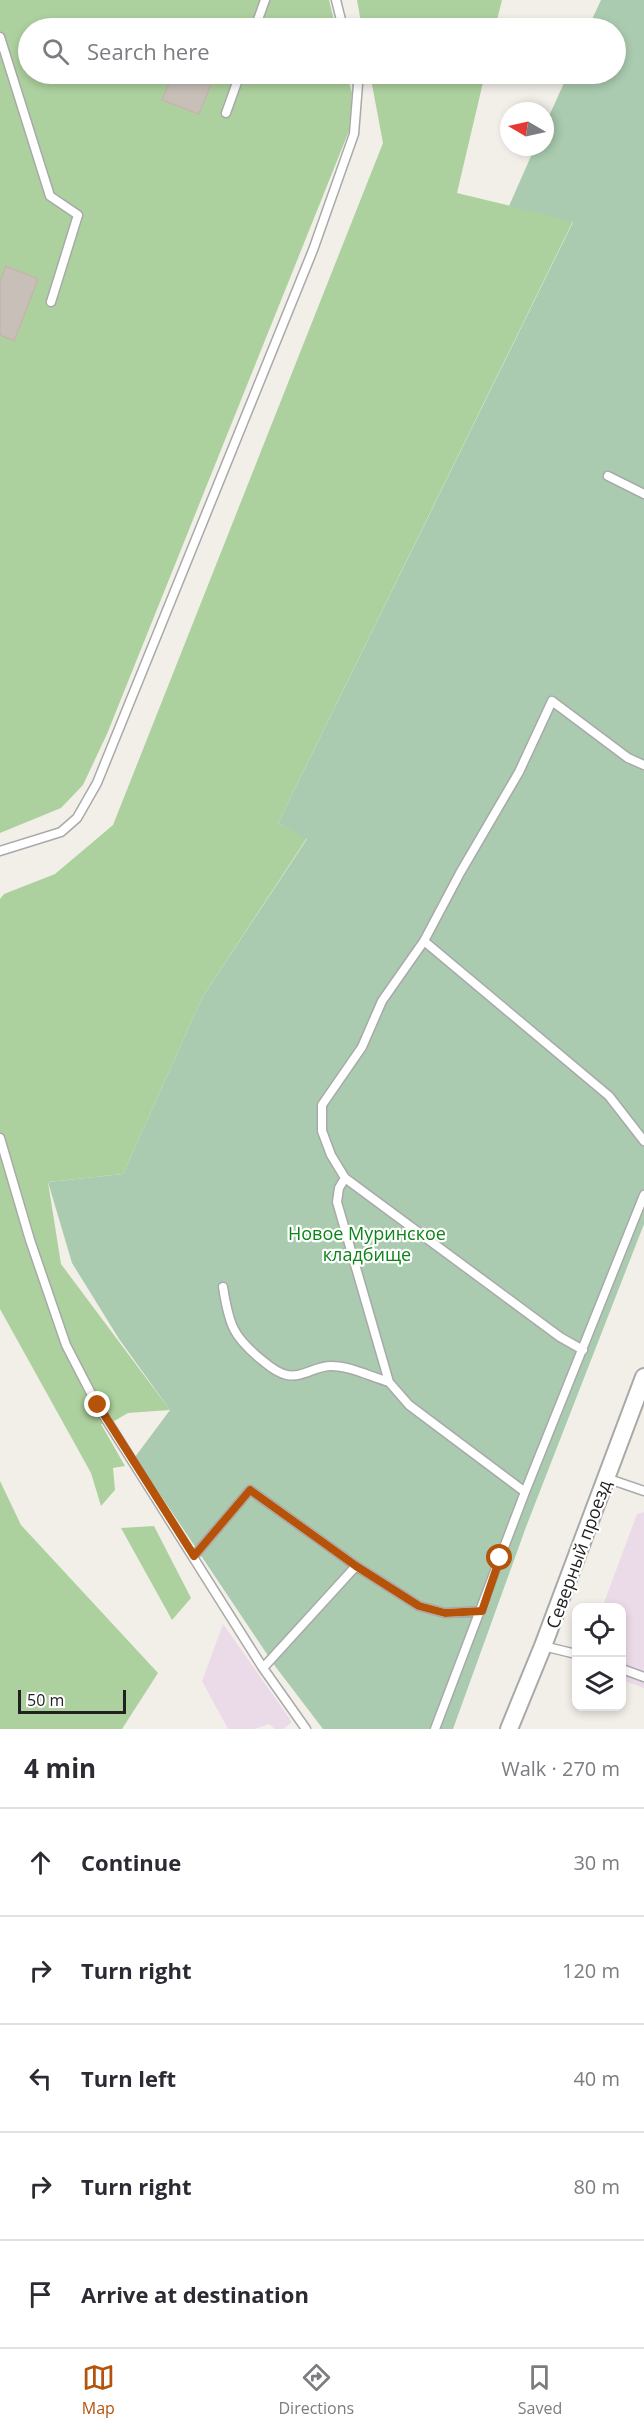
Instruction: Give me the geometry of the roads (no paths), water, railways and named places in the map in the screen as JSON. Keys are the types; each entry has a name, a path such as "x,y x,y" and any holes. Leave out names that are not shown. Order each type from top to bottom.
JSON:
{"street":[{"name":"Северный проезд","path":"508,1729 543,1646 644,1377"}],"lane":[{"path":"259,18 265,0"},
{"path":"336,0 340,18"},
{"path":"0,37 50,196 78,215 51,302"},
{"path":"226,113 236,84"},
{"path":"0,851 61,832 76,818 97,783 313,250 354,134 358,84"},
{"path":"608,476 644,494"},
{"path":"583,1350 560,1337 345,1178 331,1155 322,1131 322,1105 362,1047 382,1001 424,941 460,873 519,772 552,701 628,758 644,765"},
{"path":"424,941 609,1096 644,1141"},
{"path":"0,1138 30,1240 66,1345 98,1405 263,1668 306,1729"},
{"path":"345,1178 339,1188 337,1202 389,1382 409,1405 525,1492"},
{"path":"435,1729 482,1611 525,1492 644,1194"},
{"path":"223,1287 232,1326 242,1343 272,1369 286,1375 300,1375 315,1368 332,1366 389,1382"},
{"path":"606,1478 644,1491"},
{"path":"194,1556 250,1490 356,1566 431,1611 482,1611"},
{"path":"263,1668 356,1566"},
{"path":"543,1646 572,1653"},
{"path":"626,1671 644,1677"}],"park label":[{"name":"Новое Муринское кладбище","path":"367,1243"}]}
